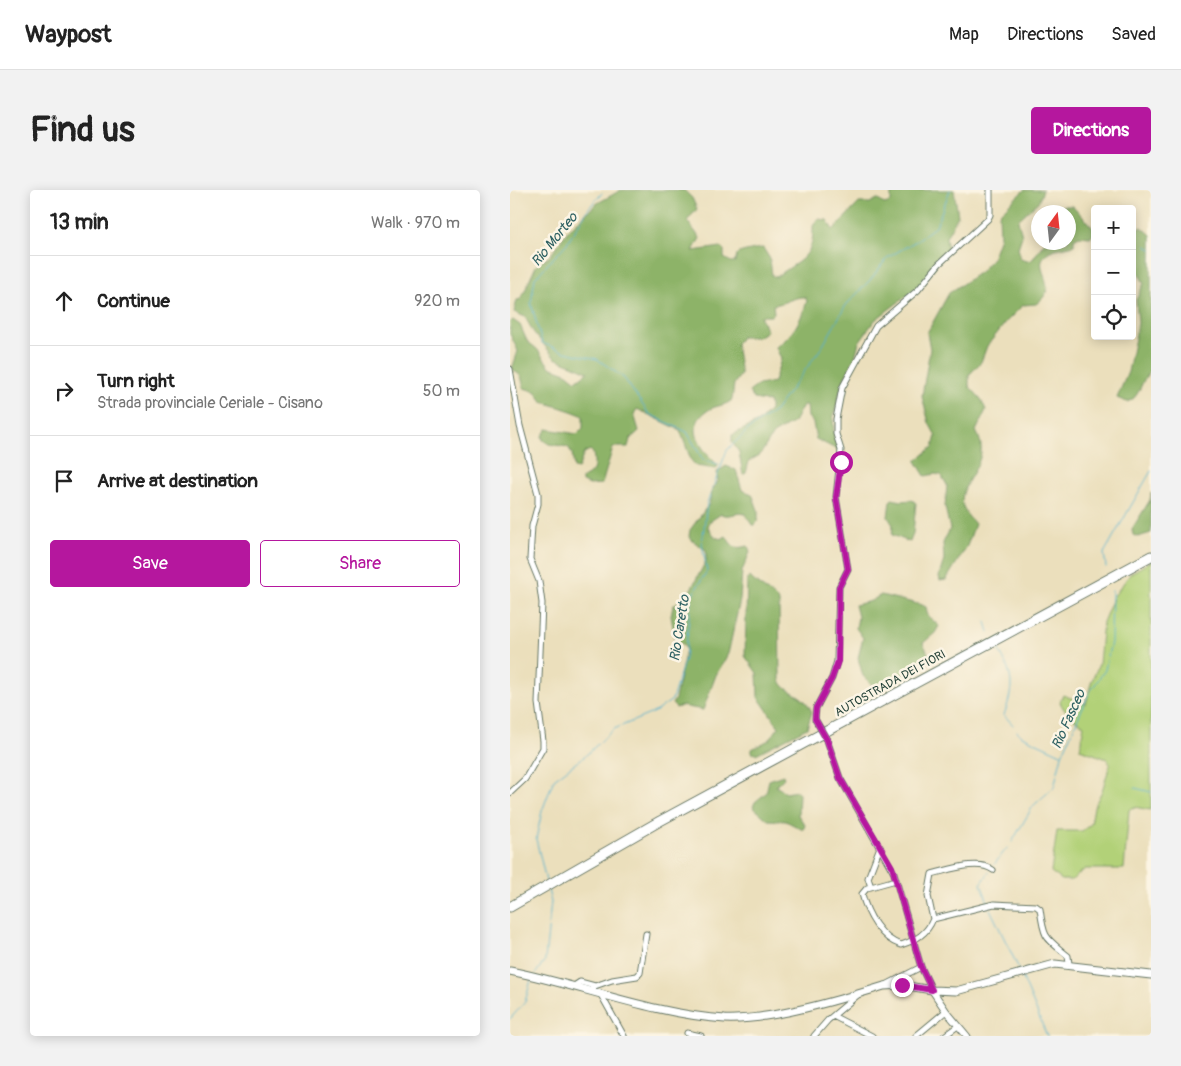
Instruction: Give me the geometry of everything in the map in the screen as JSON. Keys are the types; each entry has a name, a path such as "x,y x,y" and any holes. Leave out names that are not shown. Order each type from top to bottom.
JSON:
{"highway":[{"name":"AUTOSTRADA DEI FIORI","path":"510,900 659,816 1151,550"},
{"name":"AUTOSTRADA DEI FIORI","path":"510,907 668,817 1151,556"}],"main road":[{"path":"510,971 672,1010 726,1019 773,1014 884,986 902,985 932,990 956,991 1041,967 1069,964 1151,975"}],"street":[{"path":"967,1036 946,1011 932,990 921,967 896,880 880,847 840,778 827,740 815,719 816,708 832,678 838,661 839,587 848,569 836,497 841,450 836,434 836,419 842,388 876,326 918,290 939,264 988,219 990,215 990,190"},
{"path":"510,369 520,426 538,494 538,504 531,533 530,559 538,581 542,603 538,703 544,740 542,748 525,780 510,793"},
{"path":"871,887 868,878 880,847"},
{"path":"896,880 871,887 862,894 864,902 885,937 901,945 929,930 933,919 928,896 932,874 967,866 987,867 993,870"},
{"path":"933,919 994,904 1036,906 1040,909 1042,928 1046,938 1068,956 1069,964"},
{"path":"574,986 580,982 595,986 612,980 637,976 640,973 646,934"},
{"path":"884,986 892,980 921,967"},
{"path":"600,992 624,1036"},
{"path":"814,1036 833,1016 860,993"},
{"path":"916,1036 946,1011"},
{"path":"833,1016 872,1036"},
{"path":"944,1036 958,1026"},
{"path":"687,1032 701,1036"}],"green space":[{"path":"621,190 684,190 692,198 697,209 687,221 700,238 693,251 721,247 724,250 724,258 735,262 739,253 763,248 770,259 772,276 776,277 804,258 811,246 813,226 818,219 827,220 833,230 859,203 870,203 877,199 884,204 891,202 891,190 954,190 958,216 946,237 948,250 921,285 875,320 859,342 855,357 842,384 833,419 834,438 840,451 816,439 813,423 808,417 807,405 803,405 794,422 773,434 760,455 749,461 746,473 743,475 739,452 732,442 732,435 758,422 770,410 770,402 754,399 749,392 758,385 774,382 781,359 776,347 796,327 807,301 805,297 773,305 774,313 771,316 760,316 767,331 758,337 741,337 736,344 741,374 734,384 732,400 710,409 702,415 697,423 698,438 706,453 718,465 716,469 696,466 691,460 680,430 637,409 634,414 639,431 630,439 628,447 613,447 602,484 590,485 582,482 582,478 590,474 594,468 593,453 590,450 584,453 578,469 574,468 572,453 568,447 549,444 543,440 542,436 547,429 577,434 583,428 583,416 542,402 536,392 524,388 521,376 512,369 518,351 510,334 510,322 513,320 520,325 527,341 537,349 550,367 566,373 576,381 588,372 555,358 534,333 525,317 514,312 517,300 521,299 536,266 550,256 567,232 596,204"},
{"path":"1024,190 1043,190 1039,201 1035,205 1031,205 1031,208 1018,220 1022,236 1018,248 1021,259 1026,261 1032,260 1039,250 1053,250 1044,256 1042,261 1047,289 1041,300 1036,304 1023,305 1006,322 987,346 981,362 969,375 969,386 981,399 986,410 976,431 981,443 981,454 964,492 962,501 966,513 975,524 967,546 946,580 940,581 939,576 944,560 943,543 950,529 945,507 947,485 941,475 925,476 916,461 933,447 936,436 929,423 922,396 930,349 927,333 949,293 980,272 992,259 1000,237 999,214"},
{"path":"1076,209 1091,226 1091,236 1076,238"},
{"path":"1142,227 1151,235 1151,370 1135,397 1127,402 1117,398 1128,372 1136,340 1138,323 1136,300 1144,283 1136,269 1136,229"},
{"path":"726,466 736,470 742,490 752,494 758,510 758,521 752,525 745,514 739,513 721,514 709,522 708,528 715,537 721,539 726,536 735,547 748,546 750,552 742,571 740,600 728,654 716,675 703,710 682,706 676,708 672,704 675,699 686,649 684,645 675,639 671,616 673,606 690,591 706,561 706,550 689,536 690,530 709,504 712,491 718,481 717,472"},
{"path":"1151,493 1151,533 1138,537 1133,535 1132,529 1150,500"},
{"path":"892,499 901,501 912,500 916,503 913,533 910,542 892,535 893,525 888,517 890,501"},
{"path":"1151,561 1151,810 1134,807 1129,810 1124,869 1085,869 1072,880 1062,880 1051,872 1057,831 1082,831 1091,824 1094,807 1102,791 1110,765 1107,759 1080,749 1084,725 1070,715 1060,702 1063,695 1086,704 1091,683 1099,664 1103,622 1114,596 1131,573"},
{"path":"750,577 779,601 780,680 786,688 804,700 812,712 807,728 756,754 752,753 752,749 769,740 779,727 758,697 757,673 745,656 747,580"},
{"path":"881,595 926,607 928,616 939,626 935,633 923,643 932,661 885,686 872,685 863,676 858,658 863,638 856,628 858,617 855,605 871,601"},
{"path":"783,775 784,778 776,786 786,793 797,791 799,794 798,815 805,825 803,830 786,821 768,820 753,807 755,802 766,793 769,780"}],"waterway":[{"name":"Rio Caretto","path":"546,881 536,839 542,811 554,779 585,756 614,729 655,712 672,700 685,658 691,597 707,571 702,544 707,503 727,450 749,429 775,411 822,347 846,305 871,279 887,258 916,241 936,226 950,190"},
{"name":"Rio Morteo","path":"602,193 588,209 568,242 535,278 531,303 542,343 565,352 597,359 624,378 649,414 687,432 703,460 722,465"},
{"path":"1146,246 1151,249"},
{"name":"Rio Fasceo","path":"1106,567 1104,553 1151,471"},
{"name":"Rio Fasceo","path":"1012,842 1033,806 1054,787 1062,755 1089,693 1105,670 1111,642 1112,591"},
{"path":"986,622 989,632"},
{"path":"996,645 1009,671 1011,686 1004,715 1013,725"},
{"path":"1017,731 1022,736 1061,754"},
{"path":"1135,788 1151,792"},
{"name":"Rio Fasceo","path":"993,866 1007,848"},
{"name":"Rio Fasceo","path":"988,902 981,884 989,872"},
{"name":"Rio Caretto","path":"536,973 545,960 551,902 548,890"},
{"name":"Rio Fasceo","path":"990,909 1019,969"},
{"name":"Rio Fasceo","path":"1022,976 1047,1036"},
{"name":"Rio Caretto","path":"510,1019 525,1002 531,980"}],"route":[{"path":"841,462 836,497 848,569 839,587 838,661 832,678 819,700 815,719 827,740 840,778 892,867 921,967 932,990 902,985"}]}
